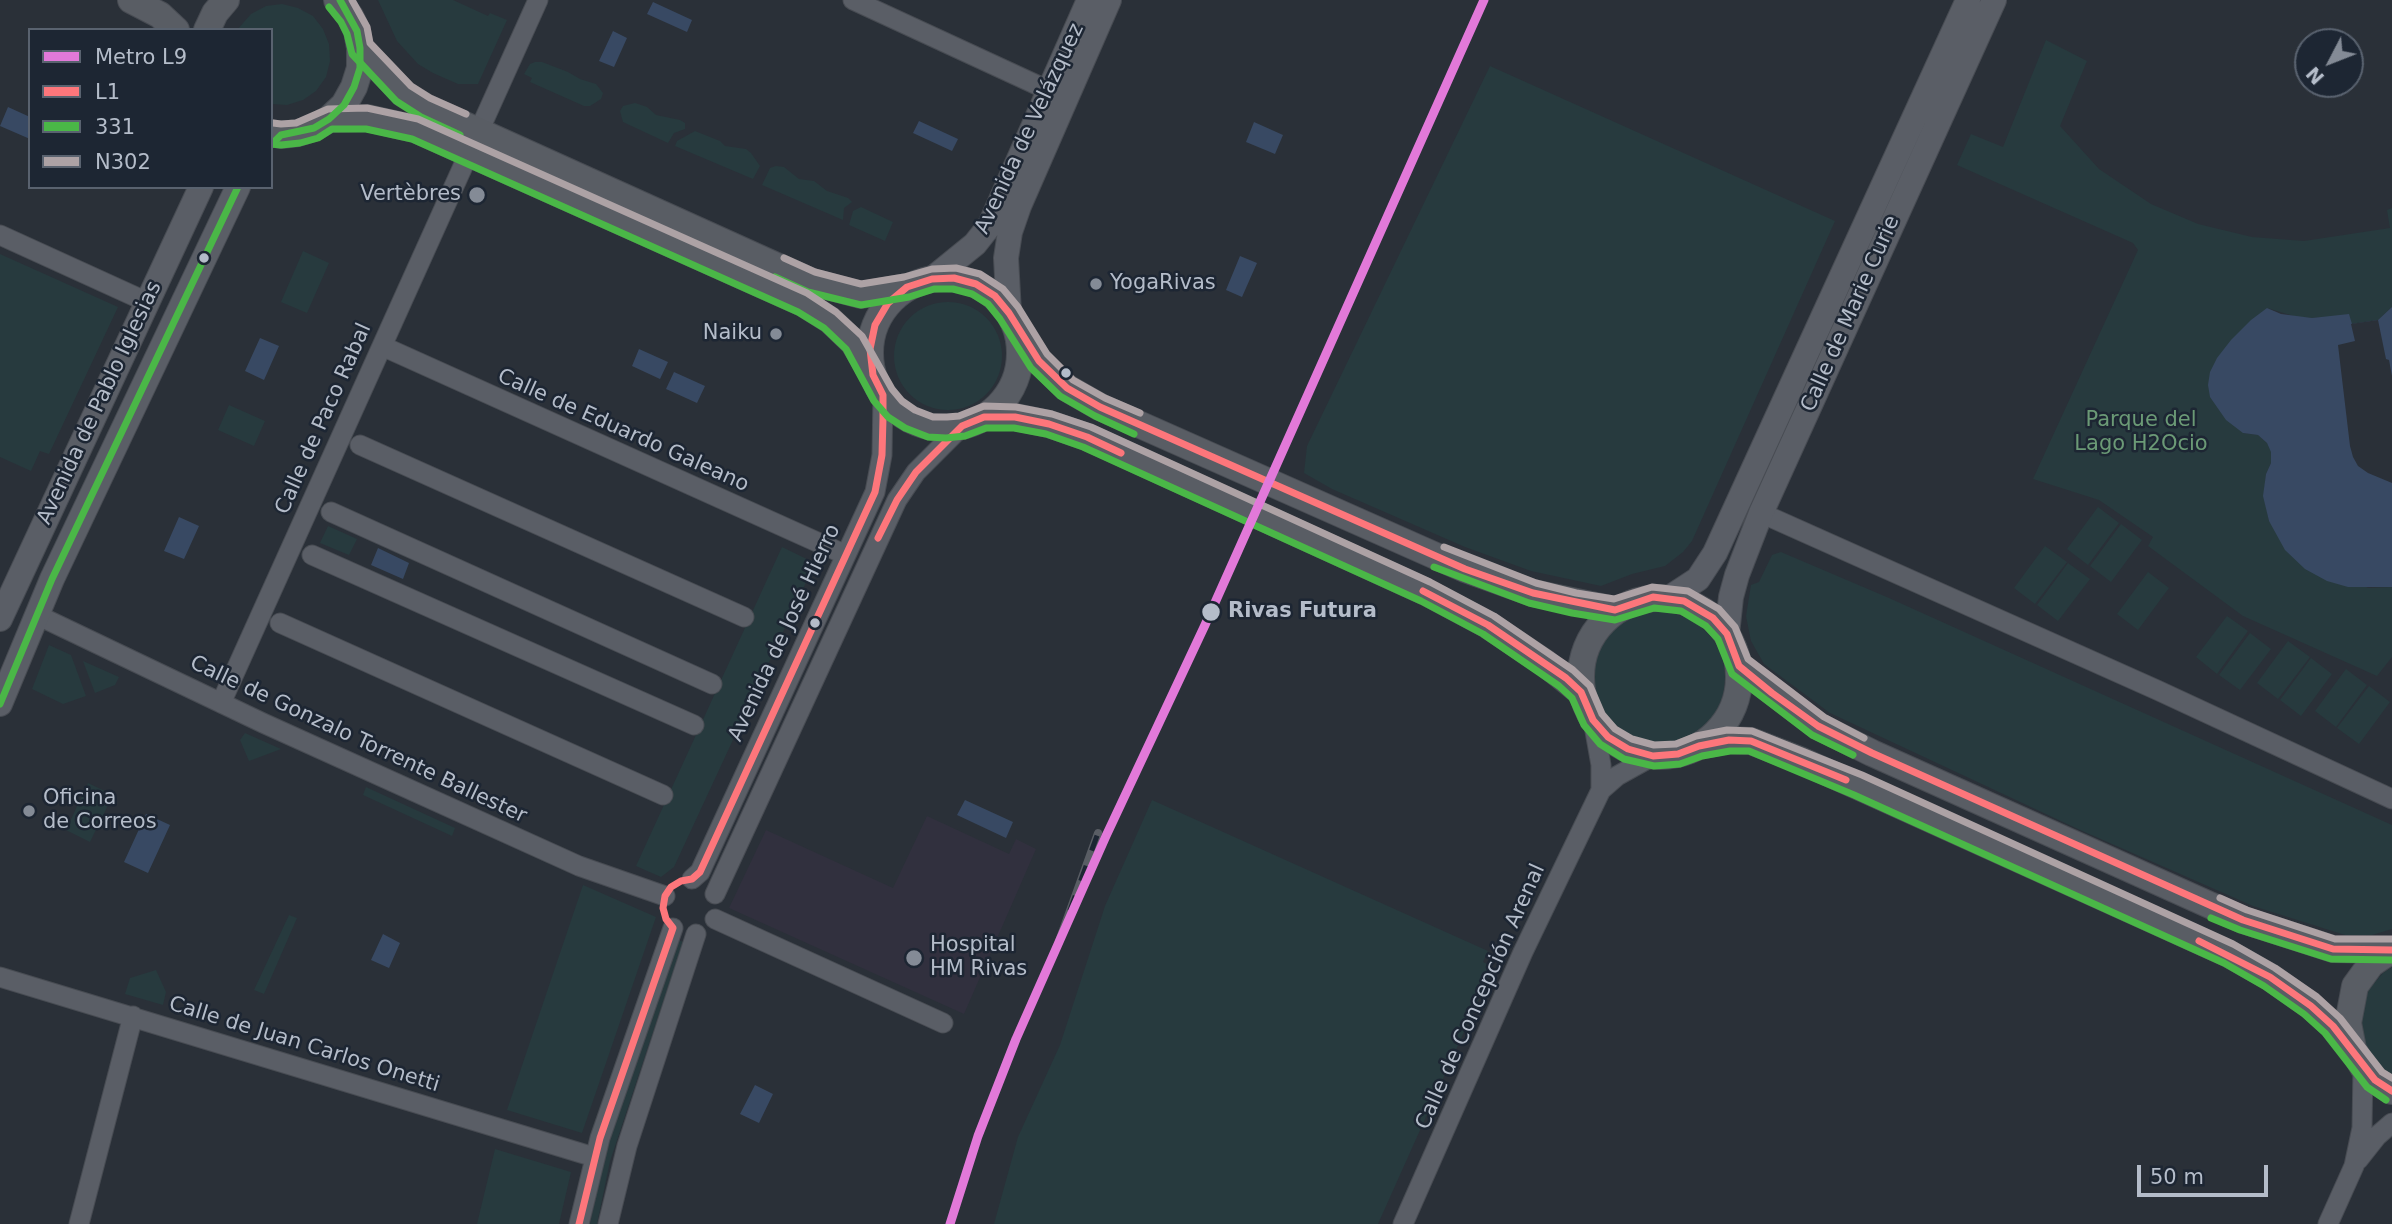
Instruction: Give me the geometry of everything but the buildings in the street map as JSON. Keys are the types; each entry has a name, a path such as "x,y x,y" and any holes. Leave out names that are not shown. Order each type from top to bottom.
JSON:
{"main road":[{"path":"131,0 160,15 174,28"},
{"path":"208,28 215,13 226,0"},
{"path":"275,138 306,131 329,119 344,105 354,87 360,68 360,48 357,31 339,1"},
{"path":"360,48 404,94 474,142 811,307 830,320 854,343 895,409 910,419 932,427 1015,417 1049,424 1087,437 1426,592 1489,625 1545,663 1581,692"},
{"path":"329,119 367,118 474,142 812,282 861,295 954,278 976,284 995,296 1039,360 1067,388 1100,407 1465,569 1533,593 1615,610"},
{"path":"878,385 870,349 875,325 888,303 920,283"},
{"path":"973,422 1004,400 1016,377 1020,351 1012,319"},
{"path":"1699,746 1716,732 1729,716 1740,682 1739,666 1727,634 1713,618 1684,601 1653,597 1615,610 1598,626 1586,646 1581,669 1581,692 1593,720 1608,737 1628,749 1653,756 1678,754 1699,746 1729,740 1751,741 1800,760 2229,954 2270,977 2311,1006 2333,1026 2375,1080 2392,1091"},
{"path":"1739,666 1818,726 1872,753 2243,920 2333,949 2391,950"},
{"path":"2358,1058 2348,1023 2355,986 2371,964 2391,950"}],"street":[{"name":"Calle de Paco Rabal","path":"221,703 538,0"},
{"path":"853,0 1050,90"},
{"name":"Avenida de Velázquez","path":"920,283 975,244 990,225 1089,0"},
{"name":"Avenida de Velázquez","path":"1012,319 1006,258 1010,232 1109,0"},
{"name":"Calle de Marie Curie","path":"1670,598 1698,579 1716,553 1968,0"},
{"name":"Calle de Marie Curie","path":"1727,634 1734,586 1761,513 1994,0"},
{"name":"Avenida de Pablo Iglesias","path":"2,608 200,189"},
{"name":"Avenida de Pablo Iglesias","path":"0,704 37,615 135,400 237,189"},
{"path":"0,235 147,302"},
{"name":"Calle de Eduardo Galeano","path":"382,346 846,555"},
{"name":"Avenida de José Hierro","path":"692,879 700,872 874,492 882,455 878,385"},
{"path":"715,894 897,500 916,472 973,422"},
{"path":"360,445 744,617"},
{"path":"331,512 712,684"},
{"path":"1761,513 2170,696 2392,799"},
{"path":"312,555 694,725"},
{"name":"Calle de Gonzalo Torrente Ballester","path":"37,615 221,703 579,866 665,896"},
{"path":"280,623 663,795"},
{"name":"Calle de Concepción Arenal","path":"1593,720 1601,765 1601,790"},
{"name":"Calle de Concepción Arenal","path":"1403,1224 1523,952 1601,790 1617,776 1653,756"},
{"path":"692,879 707,885 715,894 718,909 708,929 696,934 684,934 673,928 666,919 663,908 665,896 671,887 681,881 692,879"},
{"path":"715,919 943,1023"},
{"path":"579,1224 594,1157 673,928"},
{"path":"608,1224 627,1146 696,934"},
{"name":"Calle de Juan Carlos Onetti","path":"0,977 594,1157"},
{"path":"85,1223 132,1016"},
{"path":"2328,1224 2354,1166 2362,1128 2358,1058"},
{"path":"2354,1166 2377,1136 2392,1123"}],"shaded area":[{"name":"Hospital HM Rivas","path":"927,816 1009,854 1016,839 1036,849 964,1014 729,908 766,830 893,888"}],"green space":[{"path":"378,0 453,0 488,16 490,13 507,20 478,84 458,84 418,64 397,41"},
{"path":"282,4 313,16 323,29 329,44 330,61 326,77 316,91 303,100 287,105 273,104 273,28 239,28 251,14 266,6"},
{"name":"Parque del Lago H2Ocio","path":"2046,40 2087,61 2060,126 2099,169 2151,204 2198,224 2252,237 2304,241 2390,228 2387,210 2392,208 2392,307 2378,320 2351,324 2329,317 2297,317 2267,308 2243,433 2258,435 2272,452 2264,496 2269,521 2368,588 2392,587 2392,657 2377,676 2243,616 2148,546 2153,537 2099,500 2033,479 2138,250 2133,243 1957,165 1971,134 2003,147"},
{"path":"542,62 596,84 603,93 601,99 590,106 584,106 530,82 532,78 524,74 530,64"},
{"path":"1490,66 1835,221 1692,541 1665,566 1632,574 1601,586 1531,571 1465,547 1332,489 1304,473 1307,446"},
{"path":"635,103 647,107 656,115 680,120 685,123 685,129 674,133 668,143 623,122 620,111 623,106"},
{"path":"695,131 720,141 725,146 746,149 751,153 760,166 753,179 675,146 677,141"},
{"path":"784,167 799,179 814,181 827,191 848,198 852,202 844,208 843,220 762,185 770,168"},
{"path":"861,207 893,222 885,241 849,225 853,211"},
{"path":"303,251 329,263 307,313 281,302"},
{"path":"0,254 118,307 49,454 40,451 31,471 0,457"},
{"path":"948,302 969,306 986,318 998,335 1002,356 998,377 986,394 969,406 948,410 927,406 910,394 898,377 894,356 898,335 910,318 927,306"},
{"path":"229,405 265,421 254,446 218,430"},
{"path":"2098,507 2119,523 2088,565 2067,549"},
{"path":"2121,524 2142,540 2111,582 2090,566"},
{"path":"328,526 357,539 349,555 320,543"},
{"path":"2045,546 2067,562 2035,604 2014,588"},
{"path":"782,547 815,563 674,867 661,877 636,866"},
{"path":"1781,552 2392,825 2392,929 2372,935 2345,935 2253,906 2078,829 1830,713 1764,664 1751,641 1746,616 1751,585 1759,582 1772,555"},
{"path":"2068,563 2090,579 2058,621 2037,605"},
{"path":"2148,572 2169,588 2138,630 2117,614"},
{"path":"1659,612 1684,617 1706,631 1720,653 1725,678 1720,703 1706,725 1684,739 1659,744 1634,739 1612,725 1598,703 1593,678 1598,653 1612,631 1634,617"},
{"path":"2227,616 2248,631 2217,674 2196,657"},
{"path":"2250,633 2271,649 2240,690 2219,675"},
{"path":"2288,641 2310,657 2278,699 2257,683"},
{"path":"49,645 71,655 86,696 63,704 32,689"},
{"path":"2311,658 2332,674 2301,716 2280,700"},
{"path":"83,661 119,677 115,685 95,693"},
{"path":"2346,669 2367,685 2336,727 2315,711"},
{"path":"2369,686 2390,702 2359,744 2337,728"},
{"path":"245,733 281,749 249,761 240,740"},
{"path":"88,783 113,795 90,842 66,830"},
{"path":"366,787 455,828 452,836 363,795"},
{"path":"1152,800 1488,951 1483,962 1493,967 1378,1224 994,1224 1018,1137 1060,1045 1105,906"},
{"path":"583,885 656,917 582,1133 507,1110"},
{"path":"289,915 297,918 264,994 254,990"},
{"path":"676,939 683,942 610,1161 597,1224 590,1224 603,1160"},
{"path":"2392,967 2392,1078 2376,1066 2365,1048 2360,1029 2362,1008 2369,989"},
{"path":"156,970 166,992 163,1005 125,994 130,978"},
{"path":"495,1149 571,1172 559,1224 477,1224"}],"water":[{"path":"653,2 692,20 687,32 647,14"},
{"path":"613,31 627,38 614,67 599,61"},
{"path":"8,107 28,116 28,138 0,126"},
{"path":"919,121 958,139 952,151 913,133"},
{"path":"1254,122 1283,135 1275,154 1246,142"},
{"path":"1240,256 1257,263 1242,297 1226,290"},
{"path":"2392,307 2392,587 2348,587 2327,581 2305,569 2285,550 2269,521 2263,496 2271,452 2267,443 2258,435 2243,433 2226,420 2210,397 2210,372 2231,340 2267,308 2281,314 2312,318 2349,314 2352,324 2378,320"},
{"path":"260,338 279,346 264,380 245,371"},
{"path":"639,349 668,362 660,379 632,366"},
{"path":"674,372 705,386 697,403 666,389"},
{"path":"179,517 199,526 184,559 164,551"},
{"path":"378,548 409,563 403,579 371,565"},
{"path":"965,800 1013,822 1006,838 957,815"},
{"path":"146,814 170,825 148,873 124,862"},
{"path":"383,934 400,943 389,968 371,960"},
{"path":"755,1085 773,1094 759,1123 740,1114"}],"pier":[{"path":"2378,320 2392,376 2392,483 2368,473 2358,466 2353,457 2338,345 2355,341 2351,324"}],"railway":[{"path":"1059,941 1098,833"}],"metro line":[{"name":"L9","path":"950,1224 978,1136 1016,1039 1106,836 1205,625 1484,0"}],"transit line":[{"path":"273,143 281,135 314,128 329,119 344,105 354,87 360,68 360,48 357,31 340,0"},
{"name":"N302","path":"352,0 367,27 370,43 411,86 466,114"},
{"name":"331","path":"329,7 347,34 352,54 396,101 421,117 460,135"},
{"name":"N302","path":"273,123 296,123 328,109 367,108 418,119 807,293 836,312 862,336 892,389 902,401 915,410 933,417 947,417 959,416 984,406 1016,407 1052,414 1091,427 1430,582 1494,616 1573,670 1590,686 1602,714 1615,729 1632,739 1654,745 1676,744 1696,736 1727,730 1752,731 1862,775 2233,944 2275,968 2317,997 2340,1018 2382,1072 2392,1078"},
{"name":"331","path":"273,144 300,143 318,138 332,129 366,129 412,139 798,312 824,328 846,349 874,401 888,417 905,428 928,437 946,438 965,436 986,428 1014,428 1046,434 1083,447 1421,601 1483,634 1559,686 1572,698 1584,725 1600,744 1624,759 1654,766 1680,764 1702,756 1730,751 1749,751 1854,795 2224,963 2264,986 2304,1014 2325,1033 2367,1087 2386,1100"},
{"path":"0,704 52,579 237,189"},
{"name":"N302","path":"784,258 815,272 861,284 932,269 956,268 980,274 1003,289 1018,307 1047,354 1073,380 1140,413"},
{"name":"331","path":"775,277 808,292 861,305 909,297 934,289 953,289 972,294 988,304 1031,368 1060,396 1134,434"},
{"name":"L1","path":"579,1224 600,1138 673,928 666,919 663,908 665,896 671,887 692,879 700,872 875,492 882,455 883,418 883,395 873,375 870,349 875,325 888,303 907,287 932,279 954,278 976,284 995,296 1039,361 1067,388 1100,407 1465,569 1533,593 1615,610 1653,597 1684,601 1713,618 1727,634 1739,666 1772,693 1818,726 1872,753 2243,920 2333,949 2392,950"},
{"name":"L1","path":"878,538 897,500 916,472 962,426 984,417 1015,417 1049,424 1087,437 1121,453"},
{"name":"N302","path":"1444,547 1536,583 1576,593 1614,599 1652,587 1688,591 1719,609 1735,627 1748,659 1824,717 1864,738"},
{"name":"331","path":"1434,567 1529,603 1572,613 1615,620 1654,608 1681,611 1706,626 1718,639 1732,674 1812,735 1853,755"},
{"name":"L1","path":"1423,591 1488,625 1566,678 1581,692 1593,720 1608,737 1628,749 1653,756 1678,754 1699,746 1729,740 1751,741 1846,780"},
{"name":"N302","path":"2220,898 2247,910 2335,939 2392,939"},
{"name":"331","path":"2211,918 2331,959 2392,960"},
{"name":"L1","path":"2199,941 2270,977 2311,1006 2333,1026 2375,1080 2392,1091"}],"place":[{"name":"Vertèbres","path":"477,195"},
{"name":"YogaRivas","path":"1096,284"},
{"name":"Naiku","path":"776,334"},
{"name":"Rivas Futura","path":"1211,612"},
{"name":"Oficina de Correos","path":"29,811"},
{"name":"Hospital HM Rivas","path":"914,958"}]}
